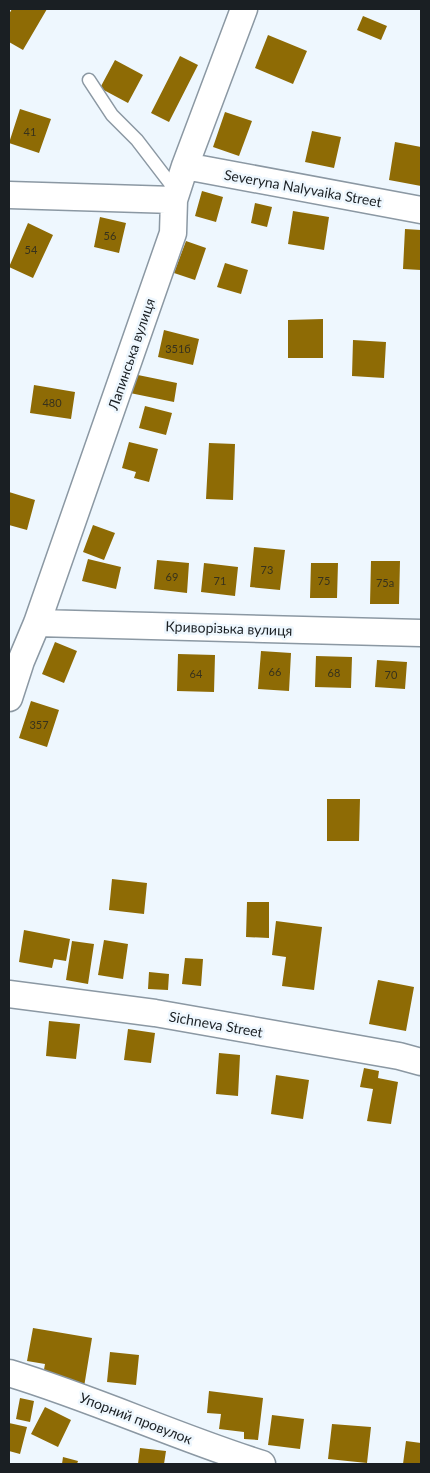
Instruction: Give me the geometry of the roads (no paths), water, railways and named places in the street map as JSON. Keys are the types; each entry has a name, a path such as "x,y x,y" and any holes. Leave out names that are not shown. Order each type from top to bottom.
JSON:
{"street":[{"name":"Лапинська вулиця","path":"9,698 15,659 37,623 173,233 175,196 184,166 244,9"},
{"name":"Severyna Nalyvaika Street","path":"184,166 421,210"},
{"path":"9,195 175,196"},
{"name":"Криворізька вулиця","path":"37,623 421,633"},
{"name":"Sichneva Street","path":"9,994 155,1013 399,1056 421,1062"},
{"name":"Упорний провулок","path":"9,1373 262,1464"}],"lane":[{"path":"89,80 112,115 137,140 175,196"}]}
